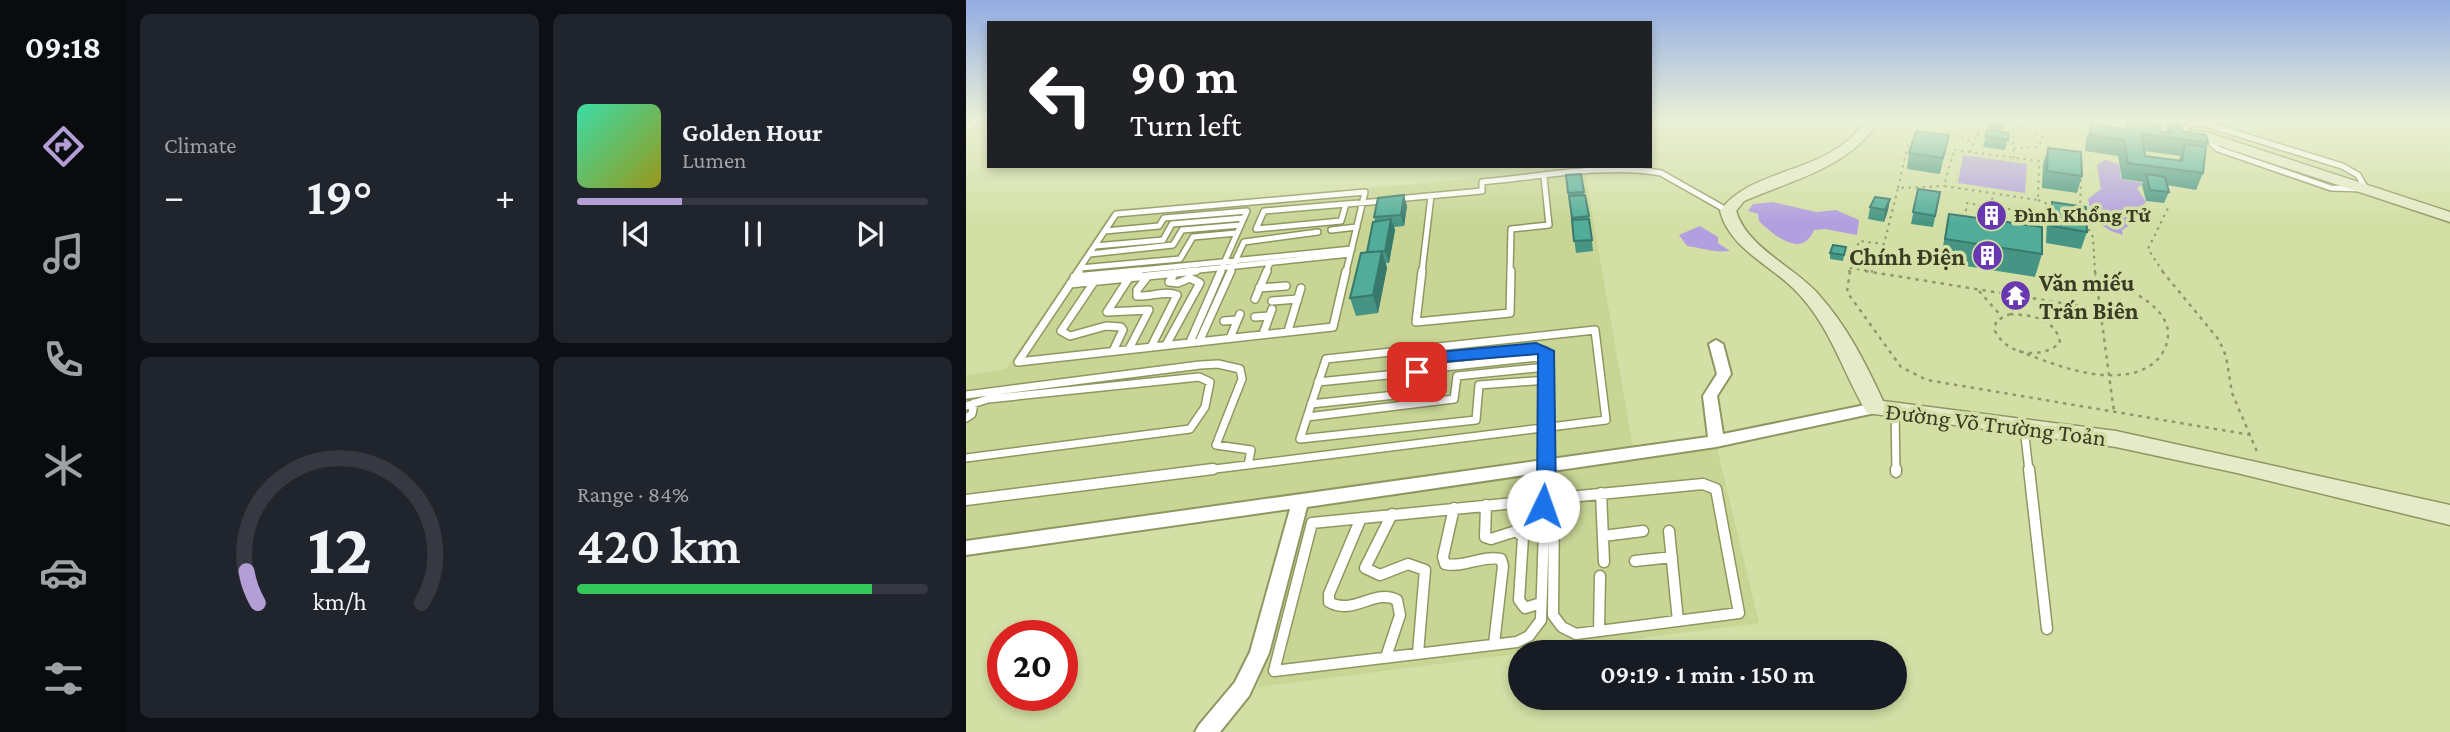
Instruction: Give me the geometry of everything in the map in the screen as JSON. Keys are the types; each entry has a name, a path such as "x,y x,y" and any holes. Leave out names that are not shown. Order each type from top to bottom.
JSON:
{"main road":[{"path":"1728,211 1738,198 1837,155"},
{"path":"2263,155 2450,217"},
{"name":"Đường Võ Trường Toản","path":"1728,211 1737,231 1798,284 1823,310 1885,410 2116,439 2264,470 2450,515"}],"street":[{"path":"1716,344 1724,374 1710,396 1716,441"},
{"path":"966,548 1545,467 1716,441 1885,410"},
{"path":"1206,732 1242,689 1259,653 1300,502"}],"lane":[{"path":"2307,155 2342,166 2358,175 2366,189"},
{"path":"1346,204 1341,221 1256,229 1264,211 1482,191 1482,182 1650,171 1661,173 1728,211"},
{"path":"1431,196 1416,322 1510,313 1511,229 1549,225 1544,177"},
{"path":"1365,192 1363,203 1333,327 1018,362 1116,214 1365,192"},
{"path":"1105,232 1158,226 1164,218 1247,211 1189,342"},
{"path":"1095,246 1163,240 1172,224 1243,221"},
{"path":"1090,254 1173,245 1182,230 1243,221"},
{"path":"1331,230 1357,227"},
{"path":"1199,342 1248,240 1318,232"},
{"path":"1080,268 1180,259 1194,237 1237,233"},
{"path":"1235,264 1270,263 1351,251"},
{"path":"1074,277 1235,264 1351,251"},
{"path":"1255,299 1270,263"},
{"path":"1069,284 1176,273 1223,265"},
{"path":"1166,345 1200,283 1190,278 1169,282 1176,273"},
{"path":"1148,276 1137,290 1138,296 1150,297 1163,292 1177,295 1151,347"},
{"path":"1129,278 1107,308 1107,312 1119,315 1142,308 1149,310 1129,349"},
{"path":"1094,282 1061,331 1070,336 1106,326 1121,327 1123,330 1113,351"},
{"path":"1259,288 1286,286"},
{"path":"1289,331 1301,288"},
{"path":"1255,317 1298,299"},
{"path":"1263,334 1271,309"},
{"path":"1224,321 1239,317 1230,338"},
{"path":"966,500 1606,420 1595,330 1326,359 1300,439 1476,420 1479,386 1547,380"},
{"path":"1318,382 1417,372 1419,362 1427,358 1543,348 1547,356 1547,380 1546,498 1543,506 1541,620 1530,636 1517,642 1274,671 1312,523 1546,498 1696,484 1716,489 1739,613 1576,634 1557,624 1553,615 1554,504 1546,498"},
{"path":"1311,404 1433,391 1436,368 1547,356"},
{"path":"966,395 1200,365 1231,365 1240,369 1242,379 1216,445 1246,447 1251,450 1248,465"},
{"path":"1307,417 1454,399 1457,376 1547,367"},
{"path":"966,418 972,414 970,404 1199,377 1210,382 1212,388 1190,429 969,458 966,467"},
{"path":"1885,410 1896,472"},
{"path":"2024,427 2047,629"},
{"path":"1601,493 1604,562"},
{"path":"1486,505 1485,537 1491,539 1516,531 1524,537 1519,600 1524,608 1541,603"},
{"path":"1454,508 1443,557 1446,565 1465,567 1483,556 1501,559 1503,566 1494,644"},
{"path":"1392,514 1365,568 1377,575 1387,575 1405,563 1412,563 1426,570 1418,653"},
{"path":"1361,518 1329,594 1329,602 1340,609 1352,609 1381,596 1392,596 1398,601 1400,610 1386,657"},
{"path":"1603,536 1643,531"},
{"path":"1669,531 1678,621"},
{"path":"1635,561 1671,557"},
{"path":"1599,631 1600,576"}],"path":[{"path":"1905,155 1884,244 1859,241 1850,268 1847,292 1901,367 1913,376 2251,435"},
{"path":"1944,186 1953,155"},
{"path":"1993,155 2049,163"},
{"path":"2038,200 2039,162"},
{"path":"2080,167 2082,200 2079,217 2093,236 2095,276 2114,412"},
{"path":"1898,188 1944,186 2038,200 2059,208"},
{"path":"1991,207 1993,194"},
{"path":"1965,224 1967,203 2015,210 2014,231"},
{"path":"2169,206 2148,249 2149,256 2219,340 2226,356 2232,393 2264,470"},
{"path":"1850,268 2099,309"},
{"path":"2019,351 2049,352 2060,343 2060,336 2050,324 2032,316 2002,317 1996,321 1995,334 2008,346 2019,351 2068,369 2109,375 2135,373 2155,363 2167,346 2167,325 2148,299 2119,283 2095,276"},
{"path":"1978,290 2002,317"}],"shaded area":[{"path":"1963,155 2027,164 2025,193 1958,183"},
{"path":"2105,160 2119,164 2121,179 2144,183 2137,188 2146,202 2140,209 2146,214 2122,230 2123,235 2092,219 2088,199 2101,189 2097,165"},
{"path":"1584,168 1633,447 966,541 966,375 1006,369 1111,212"},
{"path":"1773,202 1816,212 1836,210 1859,220 1857,235 1825,229 1814,230 1809,239 1802,243 1787,242 1759,221 1758,214 1748,211 1753,204"},
{"path":"1700,226 1718,237 1718,243 1730,251 1687,246 1679,235"},
{"path":"1717,448 1759,623 1626,640 1508,640 1508,655 1258,687 1304,509"}],"building":[{"path":"2048,155 2081,155 2082,176 2047,171"},
{"path":"2127,155 2182,161 2183,155 2205,155 2203,173 2128,163"},
{"path":"1581,174 1584,192 1568,193 1566,175"},
{"path":"2146,174 2165,177 2169,192 2150,190"},
{"path":"1918,189 1940,192 1935,216 1913,212"},
{"path":"1404,195 1401,215 1374,217 1378,198"},
{"path":"1585,195 1589,216 1572,218 1569,196"},
{"path":"1875,197 1890,199 1885,210 1870,207"},
{"path":"2052,202 2086,207 2087,232 2052,226"},
{"path":"1983,204 2003,207 2002,214 1983,211"},
{"path":"1949,214 2042,227 2042,254 1945,239"},
{"path":"1391,219 1385,251 1367,252 1373,222"},
{"path":"1589,219 1592,240 1574,241 1572,220"},
{"path":"1833,245 1846,247 1844,255 1830,253"},
{"path":"1382,251 1373,295 1350,298 1361,253"}],"place":[{"name":"Đình Khổng Tử","path":"1991,215"},
{"name":"Chính Điện","path":"1988,256"},
{"name":"Văn miếu Trấn Biên","path":"2016,296"}],"route":[{"path":"1417,372 1419,362 1427,358 1536,348 1546,351 1546,498 1543,506"}]}
